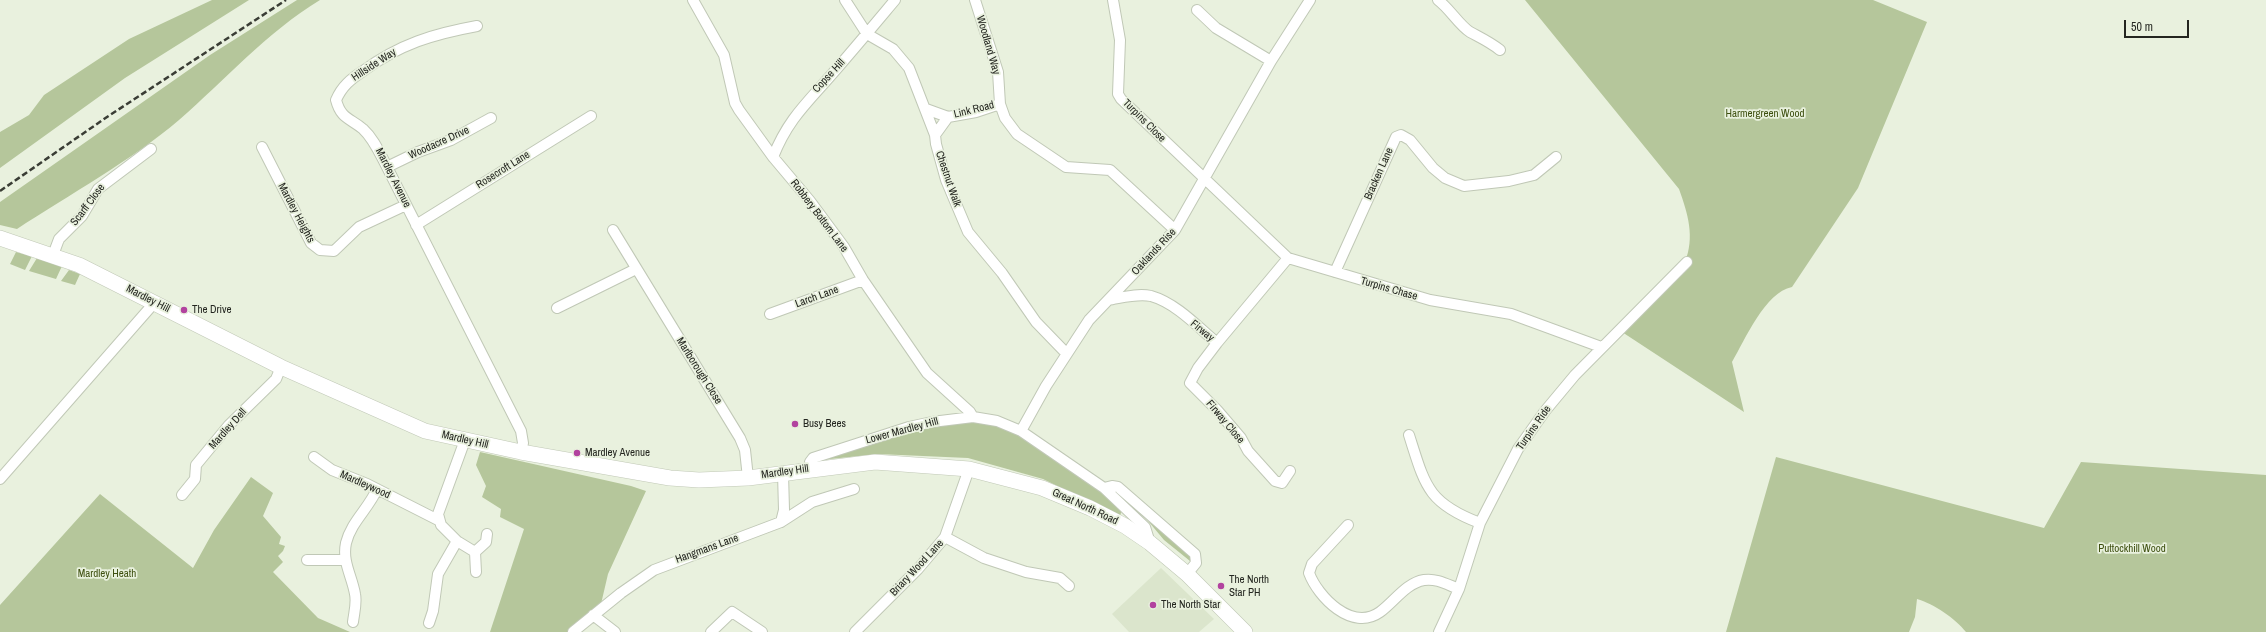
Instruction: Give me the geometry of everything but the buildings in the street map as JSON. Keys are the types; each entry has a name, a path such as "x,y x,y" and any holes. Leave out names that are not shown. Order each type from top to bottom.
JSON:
{"main road":[{"name":"Mardley Hill","path":"0,238 79,265 155,302 281,367 425,431 522,452 670,478 699,480 748,478 810,468 875,462 969,469"},
{"name":"Great North Road","path":"969,469 1042,488 1090,508 1128,520 1150,543 1187,574 1245,632"}],"street":[{"name":"Robbery Bottom Lane","path":"693,0 724,55 735,103 773,157 810,201 841,243 863,280 927,373 970,412 973,417"},
{"name":"Chestnut Walk","path":"845,0 867,34 892,49 910,68 935,135 946,180 968,232 1002,273 1036,322 1066,353"},
{"name":"Copse Hill","path":"773,157 782,134 808,98 867,34 895,0"},
{"name":"Woodland Way","path":"974,0 998,72 1000,104 1005,118 1017,134 1066,167 1110,170 1175,230"},
{"name":"Turpins Close","path":"1113,0 1120,40 1118,94 1127,106 1205,180"},
{"name":"Oaklands Rise","path":"1021,431 1066,353 1089,320 1175,230 1205,180 1271,61 1310,0"},
{"path":"1438,0 1451,4 1469,31 1481,36 1500,50"},
{"path":"1197,10 1216,28 1271,61"},
{"name":"Hillside Way","path":"374,142 362,129 345,117 336,100 340,91 349,81 388,54 412,42 448,31 477,26"},
{"name":"Link Road","path":"926,109 948,117 976,112 1000,104"},
{"name":"Rosecroft Lane","path":"416,225 591,116"},
{"name":"Link Road","path":"935,135 948,117"},
{"name":"Woodacre Drive","path":"387,167 418,152 451,140 491,118"},
{"name":"Bracken Lane","path":"1335,272 1396,137 1401,135 1410,140 1433,168 1445,178 1464,186 1509,181 1534,175 1556,157"},
{"name":"Mardley Avenue","path":"374,142 521,431 523,443 522,452"},
{"name":"Mardley Heights","path":"262,147 311,243 320,250 334,251 359,227 406,205"},
{"name":"Scarff Close","path":"53,255 60,239 82,216 98,189 151,149"},
{"name":"Turpins Chase","path":"1205,180 1288,258 1430,300 1511,314 1602,347"},
{"name":"Marlborough Close","path":"613,230 740,438 745,450 748,478"},
{"name":"Firway","path":"1108,300 1131,296 1151,296 1178,311 1217,343 1288,258"},
{"name":"Turpins Ride","path":"1439,632 1459,589 1480,522 1518,449 1545,411 1602,347 1687,262"},
{"path":"557,308 636,269"},
{"name":"Larch Lane","path":"770,314 863,280"},
{"path":"0,478 155,302"},
{"name":"Firway Close","path":"1217,343 1196,371 1190,383 1217,410 1241,438 1248,451 1275,481 1282,483 1290,471"},
{"name":"Mardley Dell","path":"182,495 195,479 196,465 229,425 276,379 281,367"},
{"name":"Lower Mardley Hill","path":"810,468 811,460 829,452 909,427 954,418 973,417 998,421 1021,431 1104,488 1128,520"},
{"path":"1409,435 1422,476 1431,492 1454,511 1480,522"},
{"path":"438,520 438,514 465,440"},
{"name":"Mardleywood","path":"314,457 332,470 377,489 438,520 457,541 475,552"},
{"name":"Briary Wood Lane","path":"854,632 918,569 945,537 969,469"},
{"path":"781,522 784,510 783,473"},
{"name":"Lower Mardley Hill","path":"1104,488 1112,486 1118,487 1195,554 1196,563 1187,574"},
{"path":"353,622 356,596 345,560 346,541 350,532 373,500 377,489"},
{"name":"Hangmans Lane","path":"573,632 593,615 654,570 781,522 812,502 854,489"},
{"path":"1348,525 1312,564 1309,573 1321,596 1337,610 1350,616 1365,617 1378,613 1404,590 1423,580 1435,580 1459,589"},
{"path":"476,572 475,552 486,542 487,534"},
{"path":"945,537 984,558 1026,572 1060,578 1069,586"},
{"path":"429,623 433,611 438,574 457,541"},
{"path":"307,560 345,560"},
{"path":"711,632 732,612 762,632"},
{"path":"593,615 615,632"}],"shaded area":[{"path":"1161,568 1214,619 1199,632 1129,632 1112,614"}],"green space":[{"path":"212,0 249,0 125,78 0,168 0,132 29,115 44,95 129,39"},
{"path":"297,0 320,0 264,41 196,105 161,135 100,177 17,229 0,225 0,202 210,55"},
{"name":"Harmergreen Wood","path":"1525,0 1873,0 1927,22 1858,188 1792,287 1782,291 1773,298 1757,318 1732,362 1744,412 1622,332 1689,268 1685,262 1690,244 1690,235 1685,207 1679,189"},
{"path":"16,252 32,256 25,270 10,264"},
{"path":"37,258 62,266 56,279 29,271"},
{"path":"69,270 80,274 75,285 61,281"},
{"path":"967,421 999,425 1020,435 1108,493 1122,508 1120,517 1043,479 968,458 878,454 821,460 906,432"},
{"path":"480,452 631,486 646,491 608,574 601,604 568,632 490,632 524,529 500,517 501,509 482,497 486,486 476,465"},
{"name":"Puttockhill Wood","path":"1776,457 2044,528 2081,462 2266,475 2266,632 1966,632 1944,612 1924,601 1917,599 1915,617 1909,632 1726,632"},
{"name":"Mardley Heath","path":"251,477 273,493 263,516 281,537 279,544 285,546 283,551 278,556 283,562 273,572 318,618 350,632 0,632 0,605 100,494 193,568 214,530"},
{"path":"1121,495 1192,556 1192,560 1190,561 1164,540 1144,516 1120,497"}],"railway":[{"path":"0,191 107,117 286,0"}],"place":[{"name":"The Drive","path":"184,310"},
{"name":"Busy Bees","path":"795,424"},
{"name":"Mardley Avenue","path":"577,453"},
{"name":"The North Star PH","path":"1221,586"},
{"name":"The North Star","path":"1153,605"}]}
